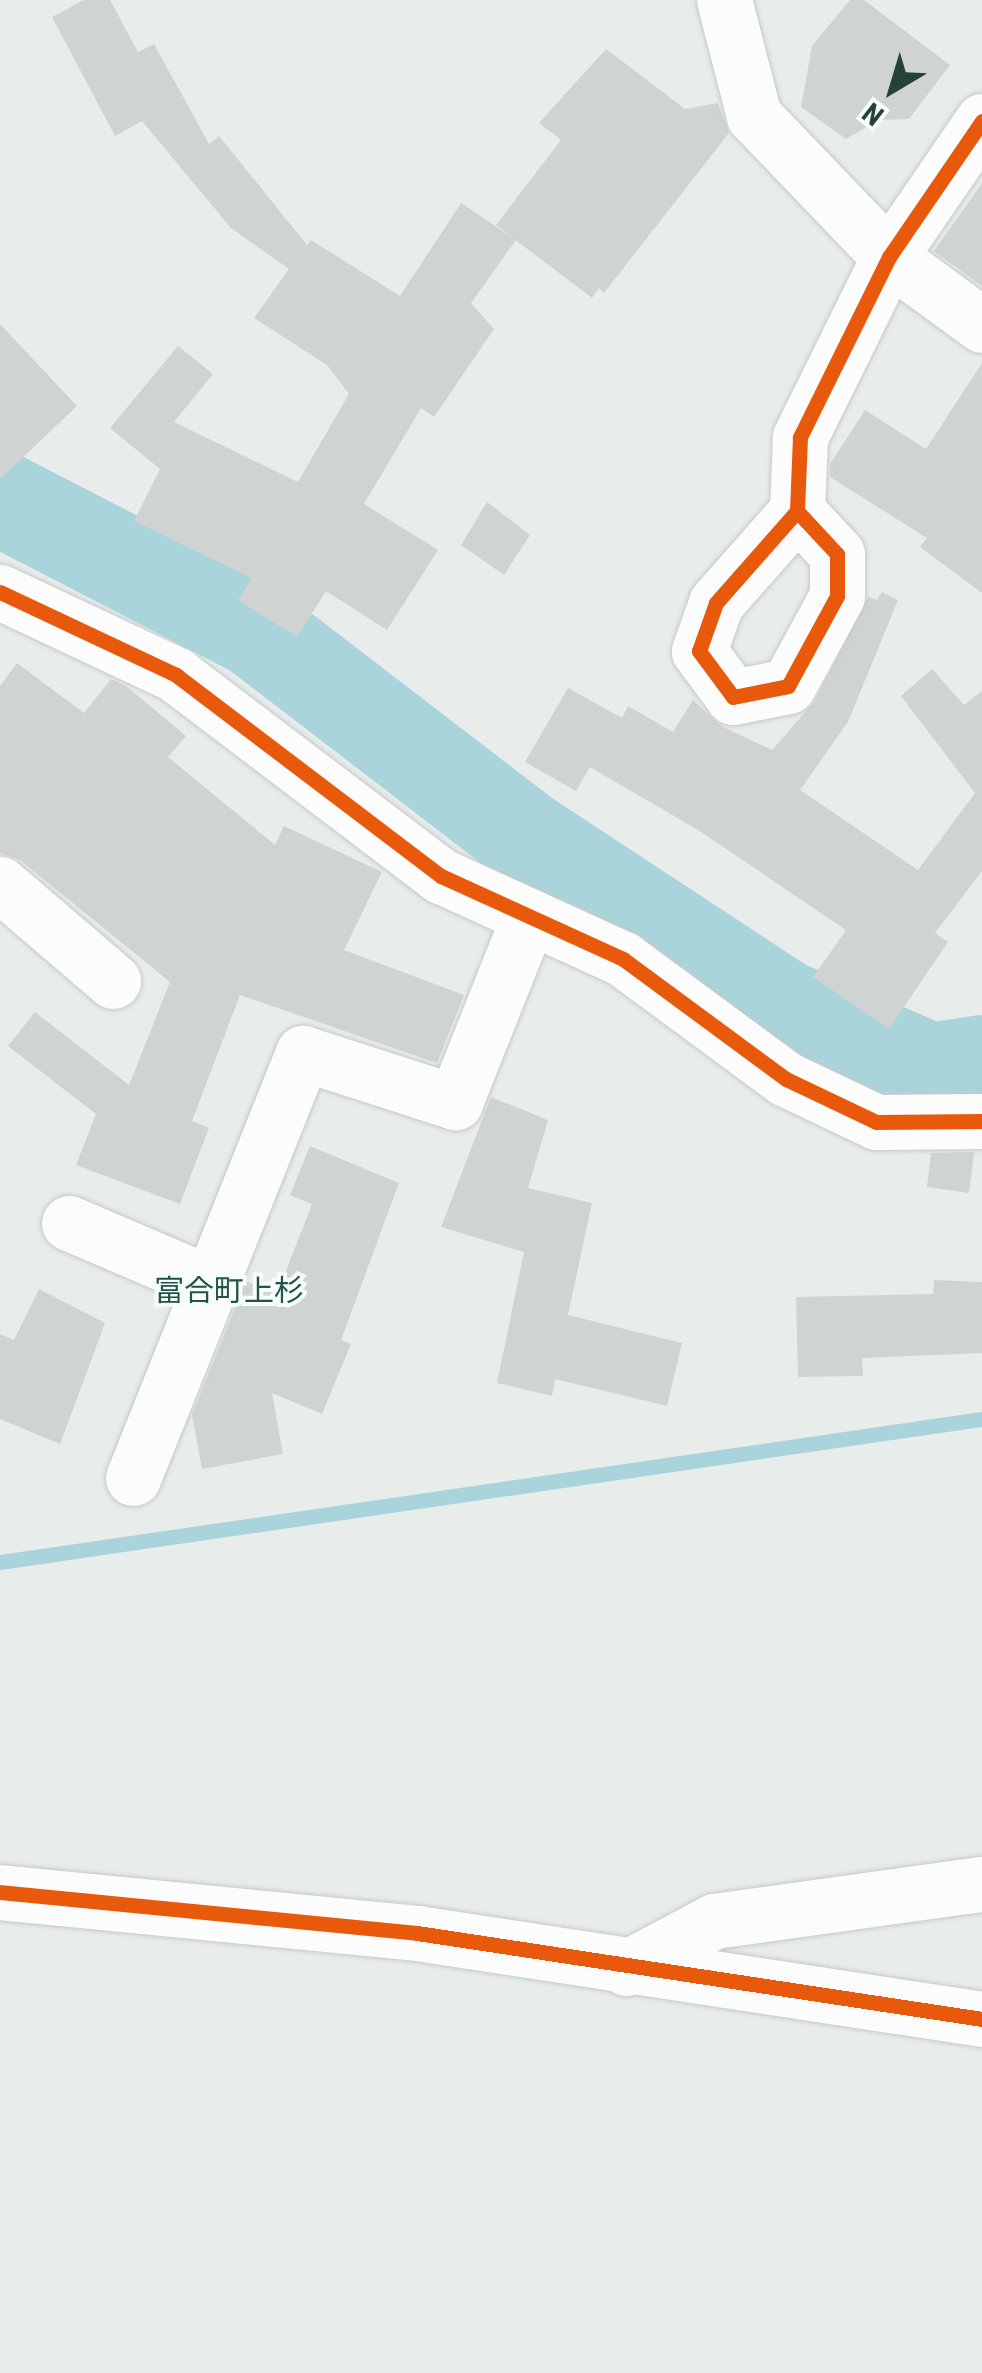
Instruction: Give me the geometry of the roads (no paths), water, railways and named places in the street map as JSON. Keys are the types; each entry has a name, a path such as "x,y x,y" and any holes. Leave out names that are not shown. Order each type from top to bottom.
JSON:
{"street":[{"path":"724,0 754,116 889,257 982,325"},
{"path":"797,511 800,437 889,257 982,122"},
{"path":"0,592 176,674 441,876 623,959 786,1079 876,1122 982,1121"},
{"path":"0,884 113,981"},
{"path":"133,1478 304,1052 456,1102 528,916"},
{"path":"70,1222 211,1284"},
{"path":"626,1968 714,1922 982,1884"},
{"path":"0,1892 417,1933 626,1968 982,2018"}],"waterway":[{"path":"0,498 254,629 525,837 784,1007 930,1070 982,1062"},
{"path":"0,1562 982,1419"}],"district":[{"name":"富合町上杉","path":"229,1291"}]}
